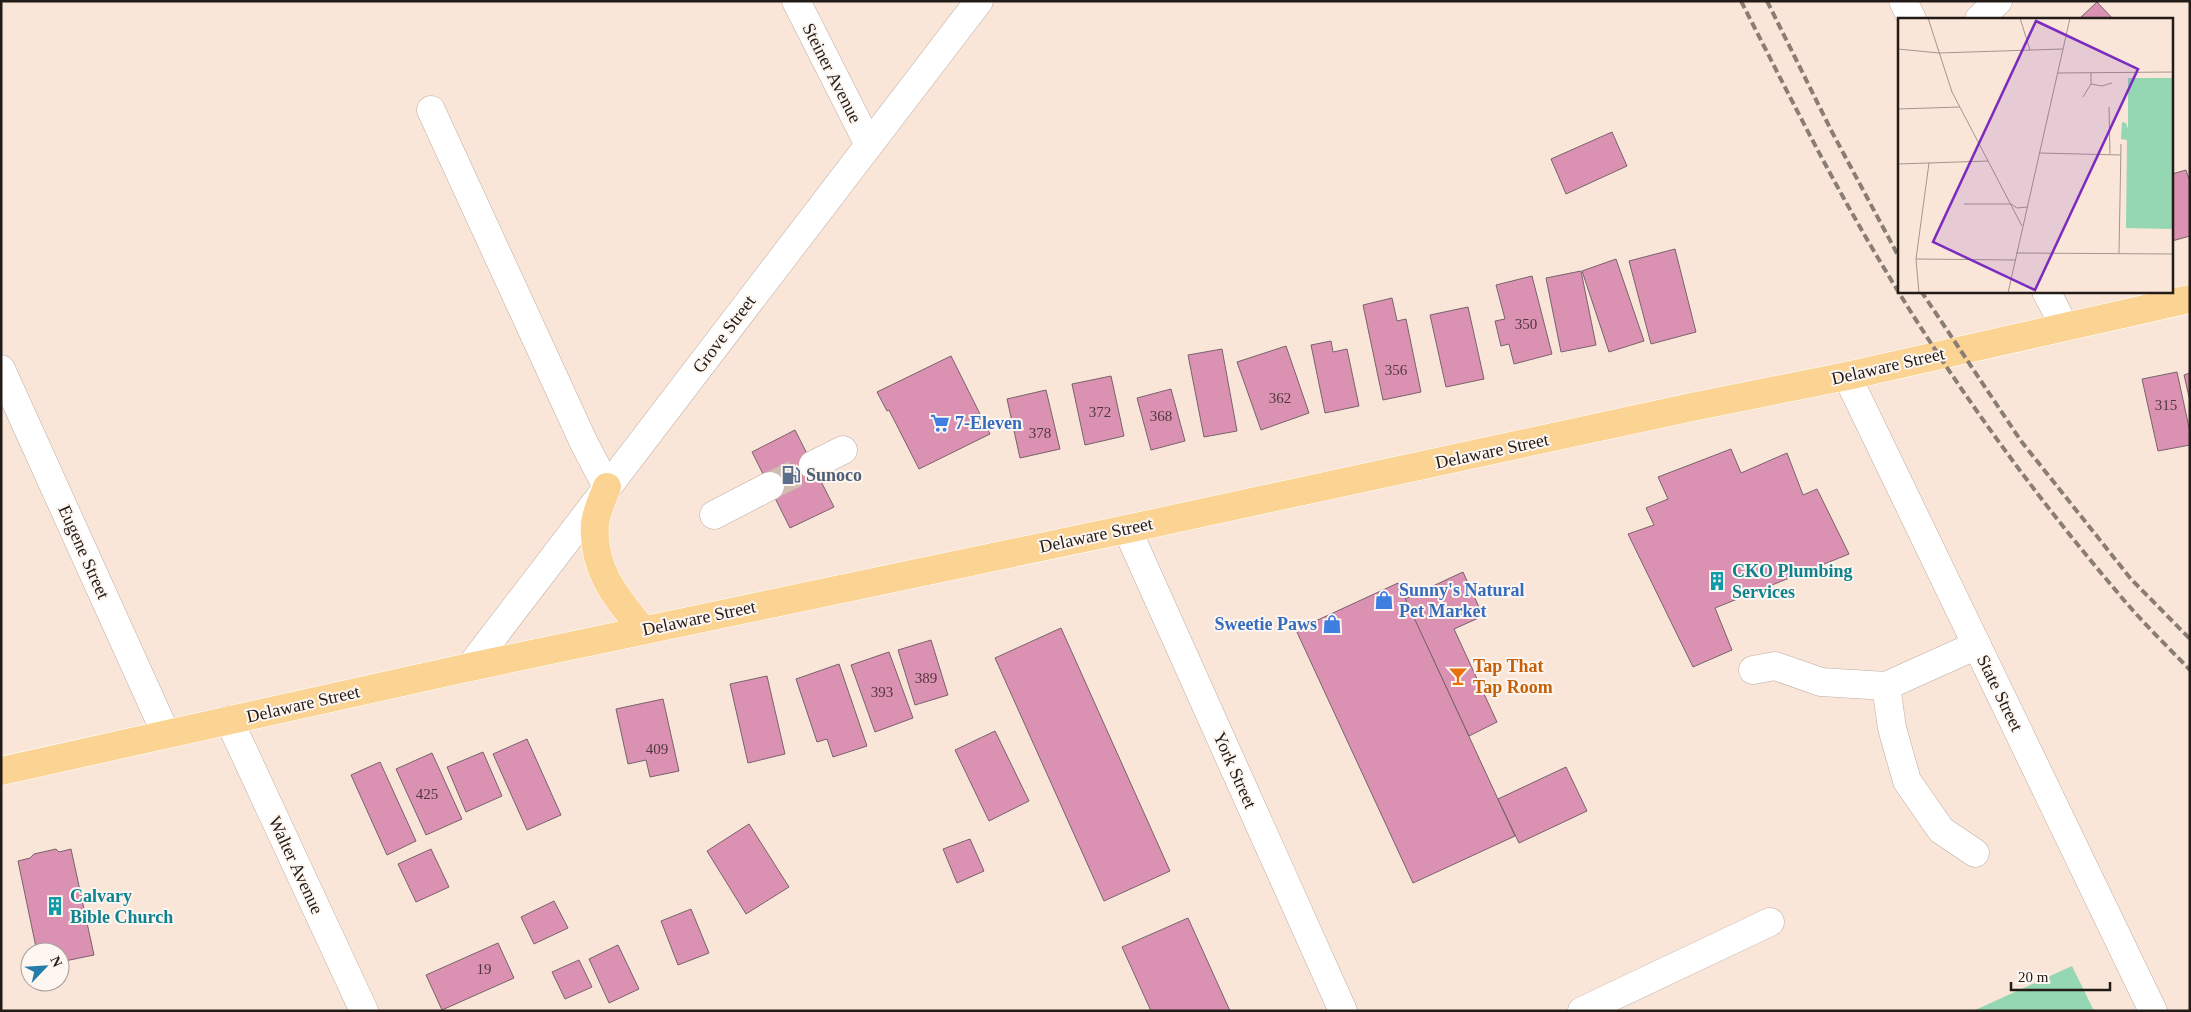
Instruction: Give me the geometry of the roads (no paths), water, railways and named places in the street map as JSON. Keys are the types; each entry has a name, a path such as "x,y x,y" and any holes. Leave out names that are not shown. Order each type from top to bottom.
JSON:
{"main road":[{"name":"Delaware Street","path":"1,771 470,667 1127,529 1692,407 1847,376 2190,299"},
{"path":"607,487 595,522 596,554 610,590 643,630"}],"street":[{"name":"Steiner Avenue","path":"796,1 868,145"},
{"name":"Grove Street","path":"470,667 979,1"},
{"path":"1903,1 1912,18"},
{"path":"1979,18 1998,1"},
{"path":"431,110 584,443 607,487"},
{"path":"2047,292 2064,326"},
{"name":"Eugene Street","path":"1,369 166,734"},
{"name":"State Street","path":"1847,376 2153,1011"},
{"path":"813,465 843,450"},
{"path":"714,515 770,486"},
{"name":"York Street","path":"1127,529 1343,1011"},
{"path":"1753,670 1775,666 1821,682 1886,686 1977,645"},
{"path":"1886,686 1892,728 1906,781 1941,830 1975,853"},
{"name":"Walter Avenue","path":"229,720 364,1011"},
{"path":"1582,1011 1770,922"}],"tunnel":[{"path":"770,486 813,465"}],"railway":[{"path":"1741,1 1844,199 1898,291"},
{"path":"1767,1 1832,132 1898,255"},
{"path":"1899,292 1963,391 2023,474 2126,603 2190,670"},
{"path":"1922,292 2021,441 2131,579 2190,639"}],"place":[{"name":"7-Eleven","path":"940,423"},
{"name":"Sunoco","path":"791,475"},
{"name":"CKO Plumbing Services","path":"1717,581"},
{"name":"Sunny's Natural Pet Market","path":"1384,600"},
{"name":"Sweetie Paws","path":"1332,624"},
{"name":"Tap That Tap Room","path":"1458,676"},
{"name":"Calvary Bible Church","path":"55,906"}]}
